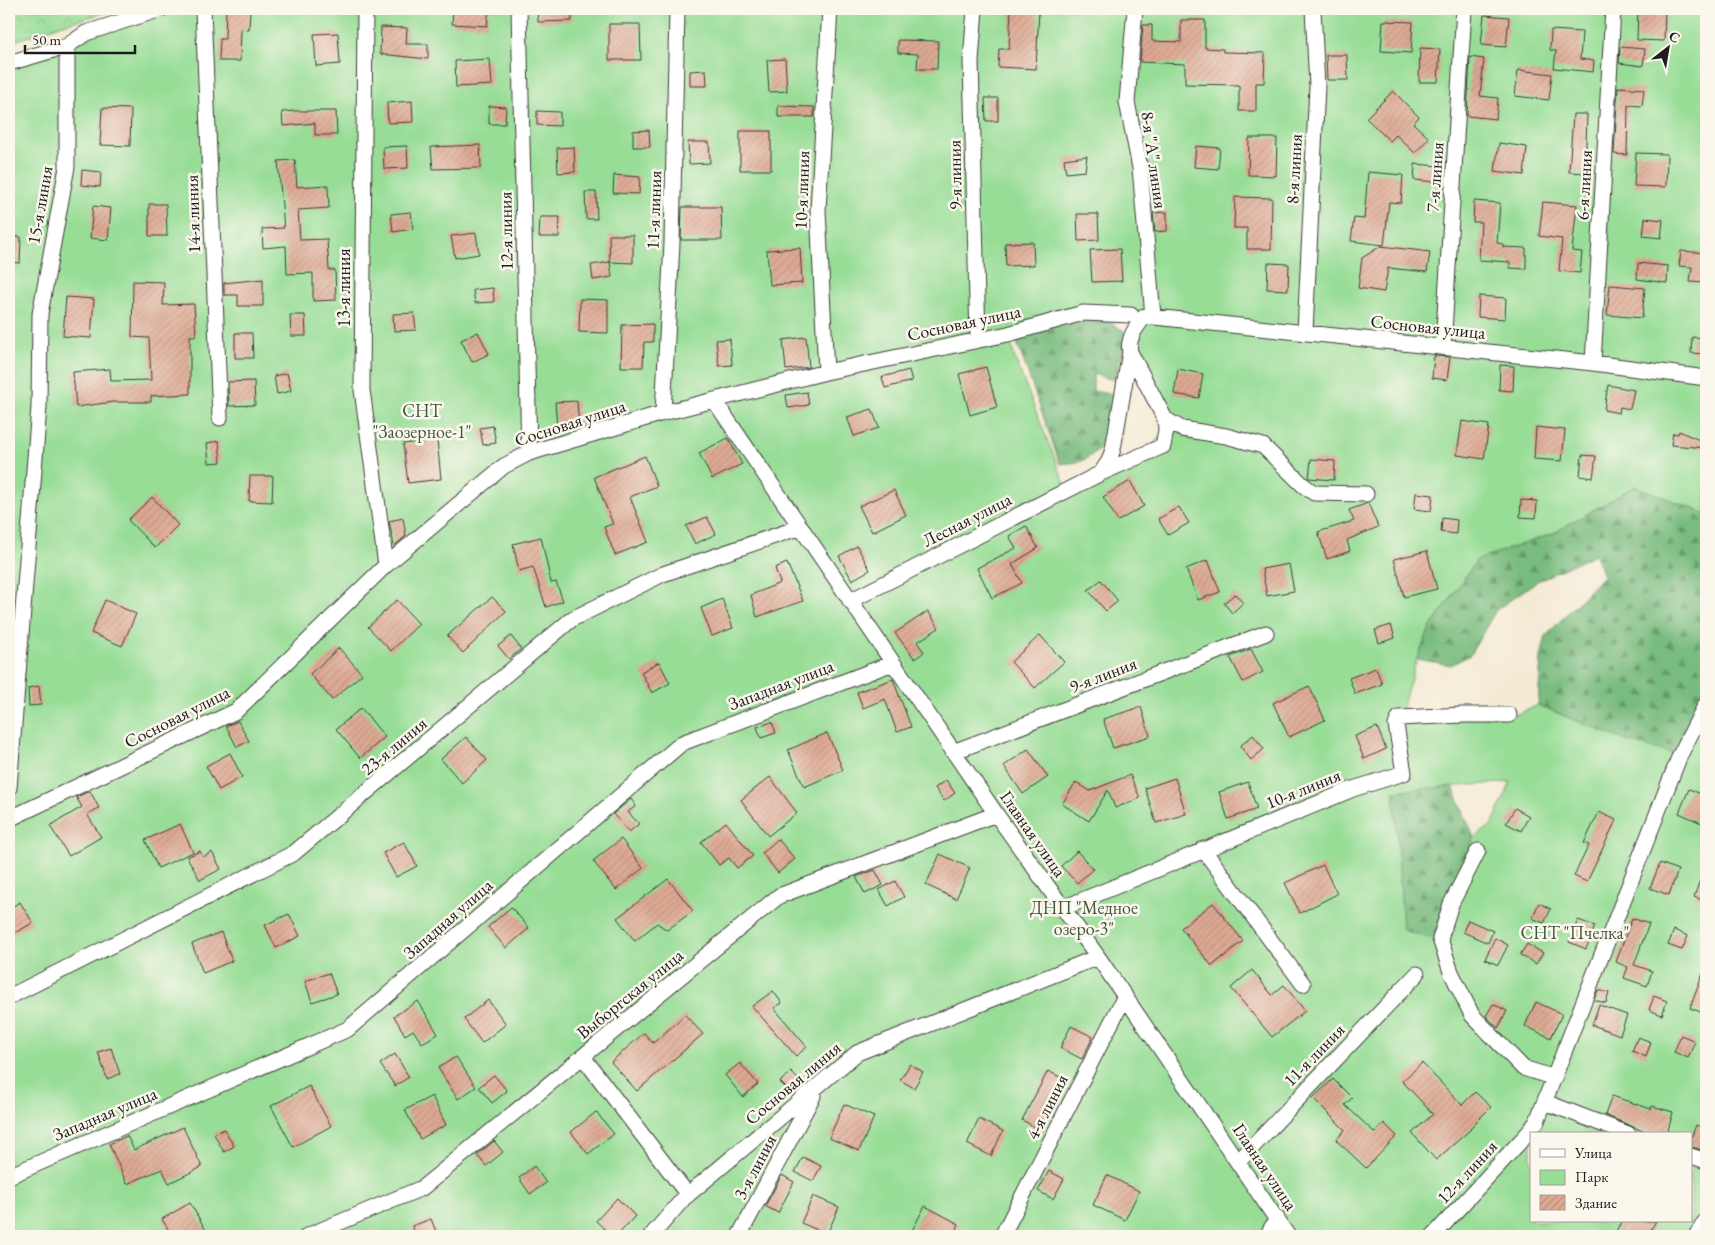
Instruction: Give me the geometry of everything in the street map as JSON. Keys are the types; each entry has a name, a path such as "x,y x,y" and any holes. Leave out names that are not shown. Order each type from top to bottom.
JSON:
{"street":[{"path":"9,63 67,46 86,33 161,9"},
{"name":"14-я линия","path":"203,9 220,418"},
{"name":"13-я линия","path":"365,9 362,390 386,565"},
{"name":"12-я линия","path":"520,9 529,453"},
{"name":"11-я линия","path":"663,413 672,243 677,9"},
{"name":"10-я линия","path":"826,372 818,210 830,9"},
{"name":"9-я линия","path":"975,9 971,61 978,340"},
{"name":"8-я \"А\" линия","path":"1135,9 1127,102 1140,168 1143,316"},
{"name":"8-я линия","path":"1305,332 1317,86 1313,9"},
{"name":"7-я линия","path":"1443,348 1464,9"},
{"name":"6-я линия","path":"1593,363 1613,9"},
{"name":"15-я линия","path":"9,788 38,407 40,314 66,167 67,46"},
{"name":"Сосновая улица","path":"9,819 236,711 386,565 504,466 529,453 663,413 826,372 978,340 1083,313 1143,316 1305,332 1593,363 1706,378"},
{"path":"1143,316 1134,330 1128,346 1165,419 1182,429 1226,436 1263,446 1303,485 1314,492 1366,494"},
{"path":"1101,473 1109,461 1113,449 1130,352"},
{"name":"Главная улица","path":"714,400 953,752 1125,996 1239,1161 1288,1236"},
{"name":"Лесная улица","path":"850,601 1101,473 1163,446 1166,430 1165,419"},
{"name":"23-я линия","path":"9,997 294,853 572,619 663,574 801,527"},
{"name":"9-я линия","path":"953,752 1266,633"},
{"name":"Западная улица","path":"9,1176 348,1029 682,743 893,663"},
{"name":"12-я линия","path":"1433,1236 1529,1132 1545,1102 1680,755 1706,704"},
{"name":"10-я линия","path":"1062,908 1353,789 1404,773 1396,725 1398,718 1509,715"},
{"name":"Выборгская улица","path":"307,1236 422,1188 779,896 996,814"},
{"path":"1203,849 1302,984"},
{"path":"1478,851 1451,904 1440,940 1451,972 1472,1015 1523,1068 1554,1078"},
{"name":"Сосновая линия","path":"651,1236 688,1195 857,1053 1098,957"},
{"name":"11-я линия","path":"1239,1161 1417,974"},
{"name":"4-я линия","path":"1002,1236 1125,996"},
{"path":"583,1057 688,1195"},
{"name":"3-я линия","path":"739,1236 817,1088"},
{"path":"1545,1102 1623,1132"},
{"path":"1692,1156 1706,1161"},
{"path":"1267,1236 1277,1218"},
{"path":"1696,1236 1706,1220"}],"green space":[{"path":"9,9 120,9 60,25 9,43"},
{"path":"161,9 1706,9 1706,514 1635,486 1552,534 1477,560 1430,628 1417,659 1399,718 1515,715 1538,705 1629,742 1706,704 1706,1179 1702,1184 1706,1194 1706,1236 9,1236 9,63","holes":["1145,317 1129,346 1166,430 1144,455 1067,489 1015,359 1008,334","1511,782 1492,825 1474,838 1443,905 1435,939 1394,791"]},
{"path":"1074,319 1106,320 1124,331 1126,341 1114,380 1093,374 1093,391 1115,395 1111,423 1105,440 1100,448 1084,460 1060,464 1015,337"},
{"path":"1635,486 1706,514 1706,704 1680,755 1629,742 1538,705 1541,657 1546,636 1603,576 1595,554 1537,581 1496,610 1470,655 1451,665 1417,659 1430,628 1477,560 1552,534"},
{"path":"1453,786 1474,838 1443,905 1435,940 1403,930 1394,791"}],"building":[{"path":"226,9 250,9 249,30 241,29 240,61 219,61 220,39 225,39"},
{"path":"453,9 489,9 487,26 452,24"},
{"path":"537,9 571,9 572,21 538,22"},
{"path":"1011,9 1039,9 1036,69 998,67 999,49 1009,49"},
{"path":"1638,9 1665,9 1664,41 1637,40"},
{"path":"1484,15 1509,17 1506,47 1481,45"},
{"path":"1181,20 1205,20 1205,48 1223,49 1223,52 1265,53 1264,83 1256,83 1256,111 1239,111 1239,85 1185,84 1185,64 1140,62 1143,25 1152,25 1152,41 1181,42"},
{"path":"1383,21 1413,22 1411,53 1381,51"},
{"path":"609,24 640,24 641,60 609,60"},
{"path":"381,27 407,28 406,44 428,44 428,59 380,54"},
{"path":"1551,30 1582,32 1580,59 1594,61 1593,72 1554,68 1556,51 1550,50"},
{"path":"338,33 340,64 316,66 314,34"},
{"path":"898,40 938,41 937,69 917,69 918,54 898,53"},
{"path":"1620,47 1645,49 1643,66 1619,63"},
{"path":"1420,48 1440,49 1438,82 1419,82"},
{"path":"1326,55 1347,55 1348,80 1327,80"},
{"path":"1470,57 1484,59 1480,96 1498,98 1496,119 1467,116"},
{"path":"490,59 492,85 456,87 455,61"},
{"path":"785,59 787,91 769,92 767,60"},
{"path":"706,70 707,86 690,86 690,71"},
{"path":"1518,70 1552,74 1549,100 1515,96"},
{"path":"1618,87 1644,89 1642,106 1628,105 1627,155 1614,154"},
{"path":"1393,91 1419,117 1413,123 1429,138 1415,153 1396,135 1390,141 1366,118"},
{"path":"985,98 998,98 998,121 986,121"},
{"path":"412,101 413,122 388,123 387,103"},
{"path":"489,106 506,107 505,124 489,124"},
{"path":"778,106 814,107 814,117 778,117"},
{"path":"102,108 131,109 130,146 100,145"},
{"path":"336,111 337,135 315,135 315,123 283,126 282,112"},
{"path":"537,111 560,112 560,126 537,125"},
{"path":"1573,114 1587,114 1585,173 1569,172"},
{"path":"649,130 650,147 633,147 633,131"},
{"path":"740,131 771,131 771,170 740,170"},
{"path":"1249,138 1277,138 1276,176 1248,175"},
{"path":"688,142 709,142 710,163 689,164"},
{"path":"1499,143 1527,147 1524,175 1495,171"},
{"path":"480,145 481,168 433,169 431,147"},
{"path":"407,146 408,168 384,169 383,147"},
{"path":"1196,146 1220,148 1218,169 1194,167"},
{"path":"574,147 575,172 558,173 557,148"},
{"path":"1636,153 1667,154 1666,187 1634,186"},
{"path":"1087,156 1085,171 1066,173 1064,159"},
{"path":"295,160 297,187 328,185 329,208 298,210 300,240 327,239 329,270 335,270 336,300 313,301 313,273 287,274 286,246 263,248 262,229 284,228 278,161"},
{"path":"1415,164 1438,166 1437,182 1414,180"},
{"path":"82,170 101,172 100,187 81,185"},
{"path":"1368,172 1403,175 1401,203 1389,202 1384,245 1351,241 1354,218 1364,219"},
{"path":"614,175 640,177 639,194 613,193"},
{"path":"585,192 596,192 597,219 586,219"},
{"path":"1235,197 1272,198 1271,249 1247,249 1247,228 1234,228"},
{"path":"1474,201 1500,203 1497,243 1503,244 1503,247 1526,248 1526,269 1510,268 1510,262 1479,260 1481,222 1473,222"},
{"path":"1543,202 1577,205 1572,251 1582,252 1580,273 1559,271 1562,239 1539,236"},
{"path":"149,204 166,204 167,236 149,236"},
{"path":"93,206 111,208 108,240 90,238"},
{"path":"682,207 721,207 722,240 681,240"},
{"path":"411,212 413,229 393,232 391,214"},
{"path":"1167,212 1167,231 1155,232 1153,213"},
{"path":"1077,214 1098,214 1099,240 1078,241"},
{"path":"540,217 560,217 559,237 539,237"},
{"path":"1645,218 1663,220 1661,238 1643,236"},
{"path":"476,233 479,254 455,258 451,236"},
{"path":"609,235 633,235 633,263 610,262"},
{"path":"9,236 21,237 20,263 9,262"},
{"path":"1033,242 1034,265 1006,266 1005,243"},
{"path":"1381,246 1430,252 1427,272 1388,268 1384,292 1358,288 1362,258"},
{"path":"800,248 802,283 770,285 767,250"},
{"path":"1120,249 1122,281 1092,282 1090,250"},
{"path":"1681,251 1706,253 1706,283 1690,282 1692,267 1679,266"},
{"path":"610,262 612,277 593,280 591,265"},
{"path":"1268,263 1289,264 1288,290 1267,289"},
{"path":"1638,263 1668,266 1667,283 1637,279"},
{"path":"263,279 263,306 238,306 238,295 224,295 224,283"},
{"path":"133,281 164,282 163,305 194,304 196,336 190,336 190,394 151,396 151,402 113,402 76,407 73,372 110,369 111,381 151,380 149,338 132,337"},
{"path":"1610,285 1645,288 1642,318 1607,315"},
{"path":"493,288 494,302 475,303 473,290"},
{"path":"1479,296 1506,298 1505,319 1478,317"},
{"path":"66,297 94,299 91,338 63,336"},
{"path":"580,299 608,300 608,333 579,332"},
{"path":"414,313 416,330 394,331 393,314"},
{"path":"290,315 305,315 306,336 291,336"},
{"path":"653,324 653,342 644,342 643,367 621,367 622,325"},
{"path":"478,332 489,354 472,362 461,340"},
{"path":"235,333 252,333 253,358 235,358"},
{"path":"806,337 809,367 786,370 783,340"},
{"path":"1692,337 1706,338 1706,354 1691,353"},
{"path":"730,339 732,365 719,366 716,340"},
{"path":"1434,356 1450,357 1447,380 1432,378"},
{"path":"1500,365 1514,366 1513,391 1499,390"},
{"path":"986,367 997,407 970,415 959,374"},
{"path":"1178,369 1203,374 1199,398 1174,394"},
{"path":"909,370 912,381 885,388 882,377"},
{"path":"287,373 291,391 277,394 274,376"},
{"path":"254,381 255,405 229,406 228,382"},
{"path":"1608,385 1634,390 1630,409 1620,407 1619,413 1604,410"},
{"path":"807,392 809,405 788,408 786,395"},
{"path":"577,401 579,427 557,428 555,402"},
{"path":"872,409 879,428 854,436 847,417"},
{"path":"1462,421 1489,425 1484,459 1457,455"},
{"path":"493,426 496,443 483,445 480,428"},
{"path":"1536,427 1565,430 1562,461 1534,459"},
{"path":"1679,431 1706,443 1706,448 1671,445 1673,433 1678,434"},
{"path":"728,438 742,464 712,479 699,453"},
{"path":"437,440 441,479 408,483 403,444"},
{"path":"219,441 221,462 209,463 207,443"},
{"path":"1582,455 1596,456 1593,478 1580,476"},
{"path":"645,456 657,486 630,497 648,542 615,555 604,527 613,524 594,477"},
{"path":"1311,459 1335,461 1334,480 1309,478"},
{"path":"250,476 273,476 272,502 249,501"},
{"path":"1130,481 1144,506 1118,521 1103,497"},
{"path":"894,490 906,515 872,532 859,506"},
{"path":"1416,493 1433,495 1431,511 1414,509"},
{"path":"152,497 178,525 155,548 128,520"},
{"path":"1521,500 1537,501 1536,518 1520,517"},
{"path":"1368,503 1378,527 1347,540 1350,551 1327,559 1318,532 1354,521 1349,510"},
{"path":"1179,507 1189,523 1168,535 1158,519"},
{"path":"707,517 716,534 695,544 686,526"},
{"path":"403,518 406,536 394,546 389,521"},
{"path":"1442,518 1457,520 1456,534 1441,532"},
{"path":"1026,526 1038,548 1012,564 1022,583 992,598 977,568 1016,548 1009,536"},
{"path":"541,537 551,583 556,582 563,601 546,607 533,567 519,571 513,544"},
{"path":"857,546 870,570 852,580 839,556"},
{"path":"1427,551 1437,589 1404,597 1394,559"},
{"path":"1208,560 1220,592 1198,600 1186,569"},
{"path":"787,563 803,601 757,617 751,595 780,583 775,568"},
{"path":"1289,564 1294,591 1267,596 1262,569"},
{"path":"1101,580 1118,601 1106,611 1088,590"},
{"path":"1235,594 1243,603 1232,613 1224,603"},
{"path":"492,597 506,611 463,653 447,636"},
{"path":"722,599 733,628 712,636 701,608"},
{"path":"105,600 136,614 122,646 91,633"},
{"path":"397,600 419,624 391,651 368,627"},
{"path":"928,611 939,628 917,642 924,652 915,659 895,633"},
{"path":"1391,625 1395,638 1379,643 1375,630"},
{"path":"1040,635 1064,662 1035,688 1011,662"},
{"path":"511,636 521,649 509,659 498,646"},
{"path":"339,648 362,674 332,700 310,674"},
{"path":"1251,649 1263,672 1243,682 1230,657"},
{"path":"659,662 670,683 652,693 641,672"},
{"path":"1376,668 1382,684 1355,694 1349,678"},
{"path":"893,679 911,727 897,732 885,699 863,708 857,692"},
{"path":"39,686 41,705 29,706 28,688"},
{"path":"1309,686 1325,720 1289,737 1273,703"},
{"path":"1141,707 1150,736 1113,748 1103,719"},
{"path":"361,708 385,737 360,758 336,729"},
{"path":"238,721 249,741 237,747 226,726"},
{"path":"772,722 776,733 761,738 757,727"},
{"path":"1377,727 1386,749 1364,759 1355,736"},
{"path":"827,733 843,770 804,787 788,750"},
{"path":"1253,735 1264,749 1251,760 1240,746"},
{"path":"466,737 487,760 462,783 441,759"},
{"path":"1028,749 1048,777 1023,794 1004,766"},
{"path":"230,753 242,777 219,790 206,766"},
{"path":"1130,775 1140,798 1115,808 1108,790 1089,821 1062,804 1076,782 1090,791"},
{"path":"770,777 797,813 768,836 741,800"},
{"path":"1175,778 1186,814 1156,823 1145,788"},
{"path":"946,780 955,793 944,801 935,788"},
{"path":"1248,782 1257,809 1228,819 1219,792"},
{"path":"1689,789 1706,796 1706,825 1679,813"},
{"path":"90,791 99,808 87,814 101,837 69,856 50,826 82,807 76,797"},
{"path":"631,799 636,806 628,812 639,824 629,832 613,814"},
{"path":"1515,808 1529,816 1521,831 1506,823"},
{"path":"1599,812 1616,820 1587,882 1574,876 1589,845 1584,843"},
{"path":"726,822 753,856 737,868 729,858 719,865 701,842"},
{"path":"180,824 193,852 158,868 145,840"},
{"path":"621,839 643,868 616,890 593,861"},
{"path":"778,839 795,859 778,873 762,853"},
{"path":"404,842 417,866 396,877 383,853"},
{"path":"200,851 203,857 212,852 221,869 200,880 187,857"},
{"path":"1077,851 1093,869 1077,883 1061,866"},
{"path":"940,854 970,868 956,899 926,885"},
{"path":"1660,863 1678,870 1669,895 1650,888"},
{"path":"1323,865 1337,894 1300,913 1285,883"},
{"path":"1706,866 1706,901 1694,897"},
{"path":"875,870 883,885 865,894 856,877"},
{"path":"668,879 693,911 667,930 657,923 635,941 617,918"},
{"path":"895,881 904,897 888,906 879,890"},
{"path":"20,902 33,923 9,936 9,909"},
{"path":"1213,903 1243,941 1212,966 1181,928"},
{"path":"1539,903 1551,909 1544,923 1532,918"},
{"path":"511,907 529,928 506,948 488,927"},
{"path":"289,914 300,936 276,948 265,925"},
{"path":"1632,918 1649,924 1634,965 1652,971 1647,986 1624,978 1628,967 1616,962"},
{"path":"1468,920 1493,931 1488,943 1463,932"},
{"path":"1578,920 1595,926 1586,949 1569,942"},
{"path":"1674,930 1688,936 1682,950 1668,945"},
{"path":"221,932 232,961 203,973 192,944"},
{"path":"1495,938 1508,945 1498,965 1485,959"},
{"path":"1527,944 1543,953 1536,964 1520,955"},
{"path":"1706,968 1706,1014 1690,1008"},
{"path":"1252,970 1272,995 1284,985 1305,1011 1272,1037 1231,988"},
{"path":"329,973 337,994 312,1002 305,981"},
{"path":"1598,990 1609,993 1606,1003 1594,1000"},
{"path":"773,991 782,1003 774,1008 807,1047 796,1056 752,1006"},
{"path":"1654,996 1667,1001 1662,1015 1649,1010"},
{"path":"488,1000 506,1024 482,1043 464,1019"},
{"path":"418,1001 438,1034 422,1043 413,1030 405,1035 394,1016"},
{"path":"1536,1002 1562,1014 1551,1038 1525,1026"},
{"path":"1493,1004 1507,1011 1498,1028 1486,1016"},
{"path":"1599,1005 1627,1015 1620,1035 1592,1025"},
{"path":"685,1015 703,1034 637,1091 611,1062 644,1033 653,1043"},
{"path":"1071,1026 1093,1037 1082,1059 1060,1048"},
{"path":"1681,1035 1695,1041 1688,1058 1674,1052"},
{"path":"1638,1037 1651,1042 1646,1057 1632,1051"},
{"path":"111,1048 120,1074 107,1079 98,1052"},
{"path":"395,1054 409,1077 395,1086 380,1064"},
{"path":"456,1057 476,1087 458,1099 438,1068"},
{"path":"740,1063 758,1084 743,1097 725,1075"},
{"path":"1422,1063 1462,1105 1475,1092 1491,1107 1471,1129 1436,1160 1412,1133 1433,1114 1402,1081"},
{"path":"910,1064 923,1072 914,1088 900,1080"},
{"path":"1048,1071 1068,1081 1042,1131 1022,1120"},
{"path":"791,1072 800,1081 789,1091 780,1082"},
{"path":"494,1075 507,1091 492,1103 479,1087"},
{"path":"1333,1079 1352,1098 1345,1105 1375,1133 1384,1123 1397,1136 1366,1168 1336,1140 1345,1130 1313,1098"},
{"path":"309,1086 331,1126 293,1147 271,1106"},
{"path":"432,1096 446,1125 420,1139 405,1110"},
{"path":"1612,1096 1651,1109 1652,1106 1673,1112 1668,1132 1645,1132 1605,1115"},
{"path":"844,1104 874,1117 859,1151 829,1138"},
{"path":"596,1112 614,1134 588,1154 571,1132"},
{"path":"979,1119 1003,1131 991,1156 967,1144"},
{"path":"1696,1125 1706,1129 1706,1151 1692,1147 1692,1135"},
{"path":"183,1127 202,1167 169,1183 162,1169 127,1184 109,1144 127,1136 134,1150"},
{"path":"224,1129 234,1146 224,1152 214,1134"},
{"path":"494,1141 503,1152 486,1166 477,1155"},
{"path":"803,1157 821,1166 813,1181 795,1172"},
{"path":"534,1166 546,1183 530,1194 519,1178"},
{"path":"1049,1171 1064,1179 1053,1199 1038,1191"},
{"path":"782,1175 794,1182 778,1213 765,1206"},
{"path":"1107,1175 1139,1191 1125,1220 1093,1205"},
{"path":"813,1196 839,1207 827,1234 801,1223"},
{"path":"617,1198 635,1216 617,1236 612,1236 596,1221"},
{"path":"190,1203 207,1232 199,1236 172,1236 162,1219"},
{"path":"925,1206 959,1224 953,1236 909,1236"},
{"path":"431,1219 438,1236 416,1236 412,1226"},
{"path":"1621,1222 1655,1222 1647,1236 1613,1236"}],"park label":[{"name":"СНТ \"Заозерное-1\"","path":"422,421"},
{"name":"ДНП \"Медное озеро-3\"","path":"1084,918"},
{"name":"СНТ \"Пчелка\"","path":"1575,933"}]}
